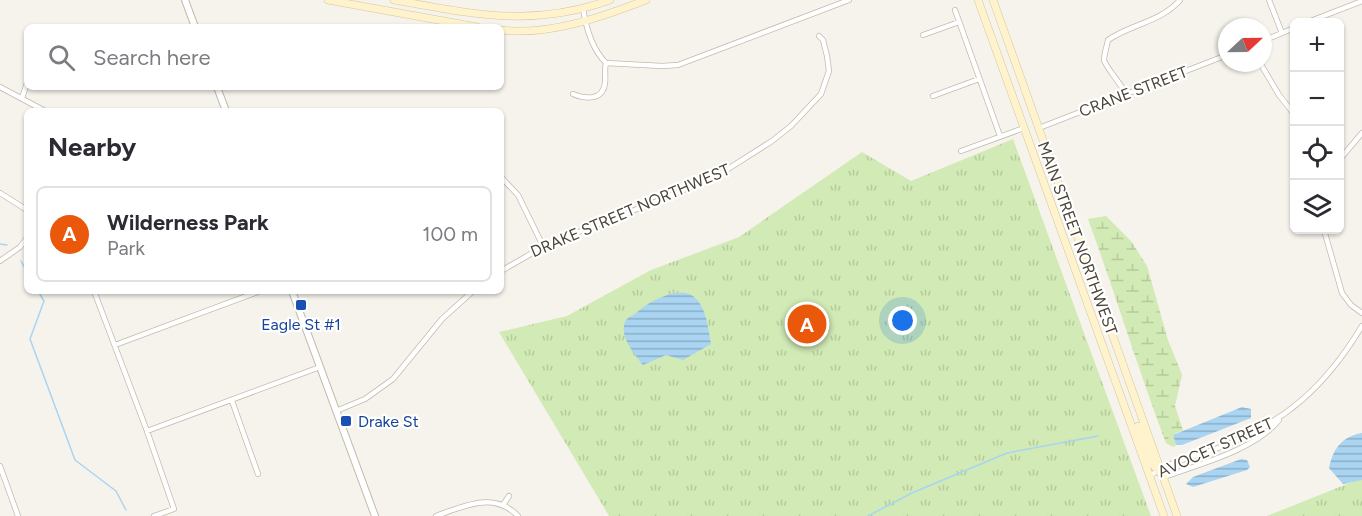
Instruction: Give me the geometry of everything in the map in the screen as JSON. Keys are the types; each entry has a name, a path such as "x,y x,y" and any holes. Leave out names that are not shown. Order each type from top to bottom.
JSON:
{"main road":[{"path":"328,0 460,24"},
{"path":"393,0 499,17 534,17 583,8 610,0"},
{"path":"504,30 545,29 585,20 646,0"},
{"name":"MAIN STREET NORTHWEST","path":"978,0 1164,516"},
{"name":"MAIN STREET NORTHWEST","path":"993,0 1159,469 1178,516"},
{"name":"MAIN STREET NORTHWEST","path":"1127,411 1135,419 1151,463 1159,469"}],"street":[{"path":"185,0 194,24"},
{"path":"388,11 393,0"},
{"path":"606,63 678,65 849,0"},
{"path":"1126,94 1104,61 1108,40 1117,33 1163,15 1180,0"},
{"path":"1269,0 1282,33"},
{"path":"1318,18 1362,1"},
{"path":"573,94 589,98 601,93 605,88 606,63 594,45 583,8"},
{"path":"955,10 1000,136"},
{"path":"923,35 958,22"},
{"path":"1272,37 1290,30"},
{"name":"DRAKE STREET NORTHWEST","path":"504,269 543,246 720,174 772,141 791,126 821,94 829,71 823,40 819,36"},
{"name":"CRANE STREET","path":"1039,128 1218,58"},
{"path":"1265,72 1290,109"},
{"path":"933,96 980,79"},
{"path":"0,87 40,108"},
{"path":"22,98 24,90"},
{"path":"218,90 225,108"},
{"path":"961,151 1024,128"},
{"path":"1344,154 1362,133"},
{"path":"504,180 518,195 543,246"},
{"path":"0,193 24,208"},
{"path":"1325,234 1342,293 1351,305 1362,313"},
{"path":"0,261 24,242"},
{"path":"95,294 174,509 154,516"},
{"path":"115,345 252,294"},
{"path":"293,294 375,516"},
{"path":"336,411 358,403 393,379 446,315 470,294"},
{"name":"AVOCET STREET","path":"1164,477 1247,444 1275,424 1306,398 1329,374 1362,326"},
{"path":"147,431 320,367"},
{"path":"232,401 258,474"},
{"name":"AVOCET STREET","path":"1150,476 1159,469 1218,448 1281,418"},
{"path":"0,466 18,516"},
{"path":"503,505 509,496"},
{"path":"436,516 476,502 493,502 503,505 518,516"}],"green space":[{"path":"1013,139 1151,516 609,516 499,332 567,316 651,270 739,237 862,152 911,181"},
{"path":"1106,216 1131,241 1147,266 1168,340 1182,375 1175,406 1183,430 1173,435 1176,445 1173,447 1166,443 1088,219"},
{"path":"1362,478 1362,516 1267,516"}],"water":[{"path":"674,293 687,293 699,303 703,309 711,344 683,360 666,355 643,365 626,339 625,322 649,303"},
{"path":"1242,407 1251,409 1251,418 1182,445 1176,445 1173,435"},
{"path":"1362,433 1362,480 1343,484 1329,468 1333,455 1343,441"},
{"path":"1241,459 1247,460 1250,467 1247,470 1193,487 1186,484 1193,477"}],"waterway":[{"path":"0,244 7,245"},
{"path":"21,261 24,266"},
{"path":"40,294 44,301 30,339 75,460 116,491 126,510"},
{"path":"868,516 912,493 1007,453 1098,436"}],"place":[{"name":"Eagle St #1","path":"301,305"},
{"name":"Wilderness Park","path":"807,324"},
{"name":"Drake St","path":"346,421"}]}
